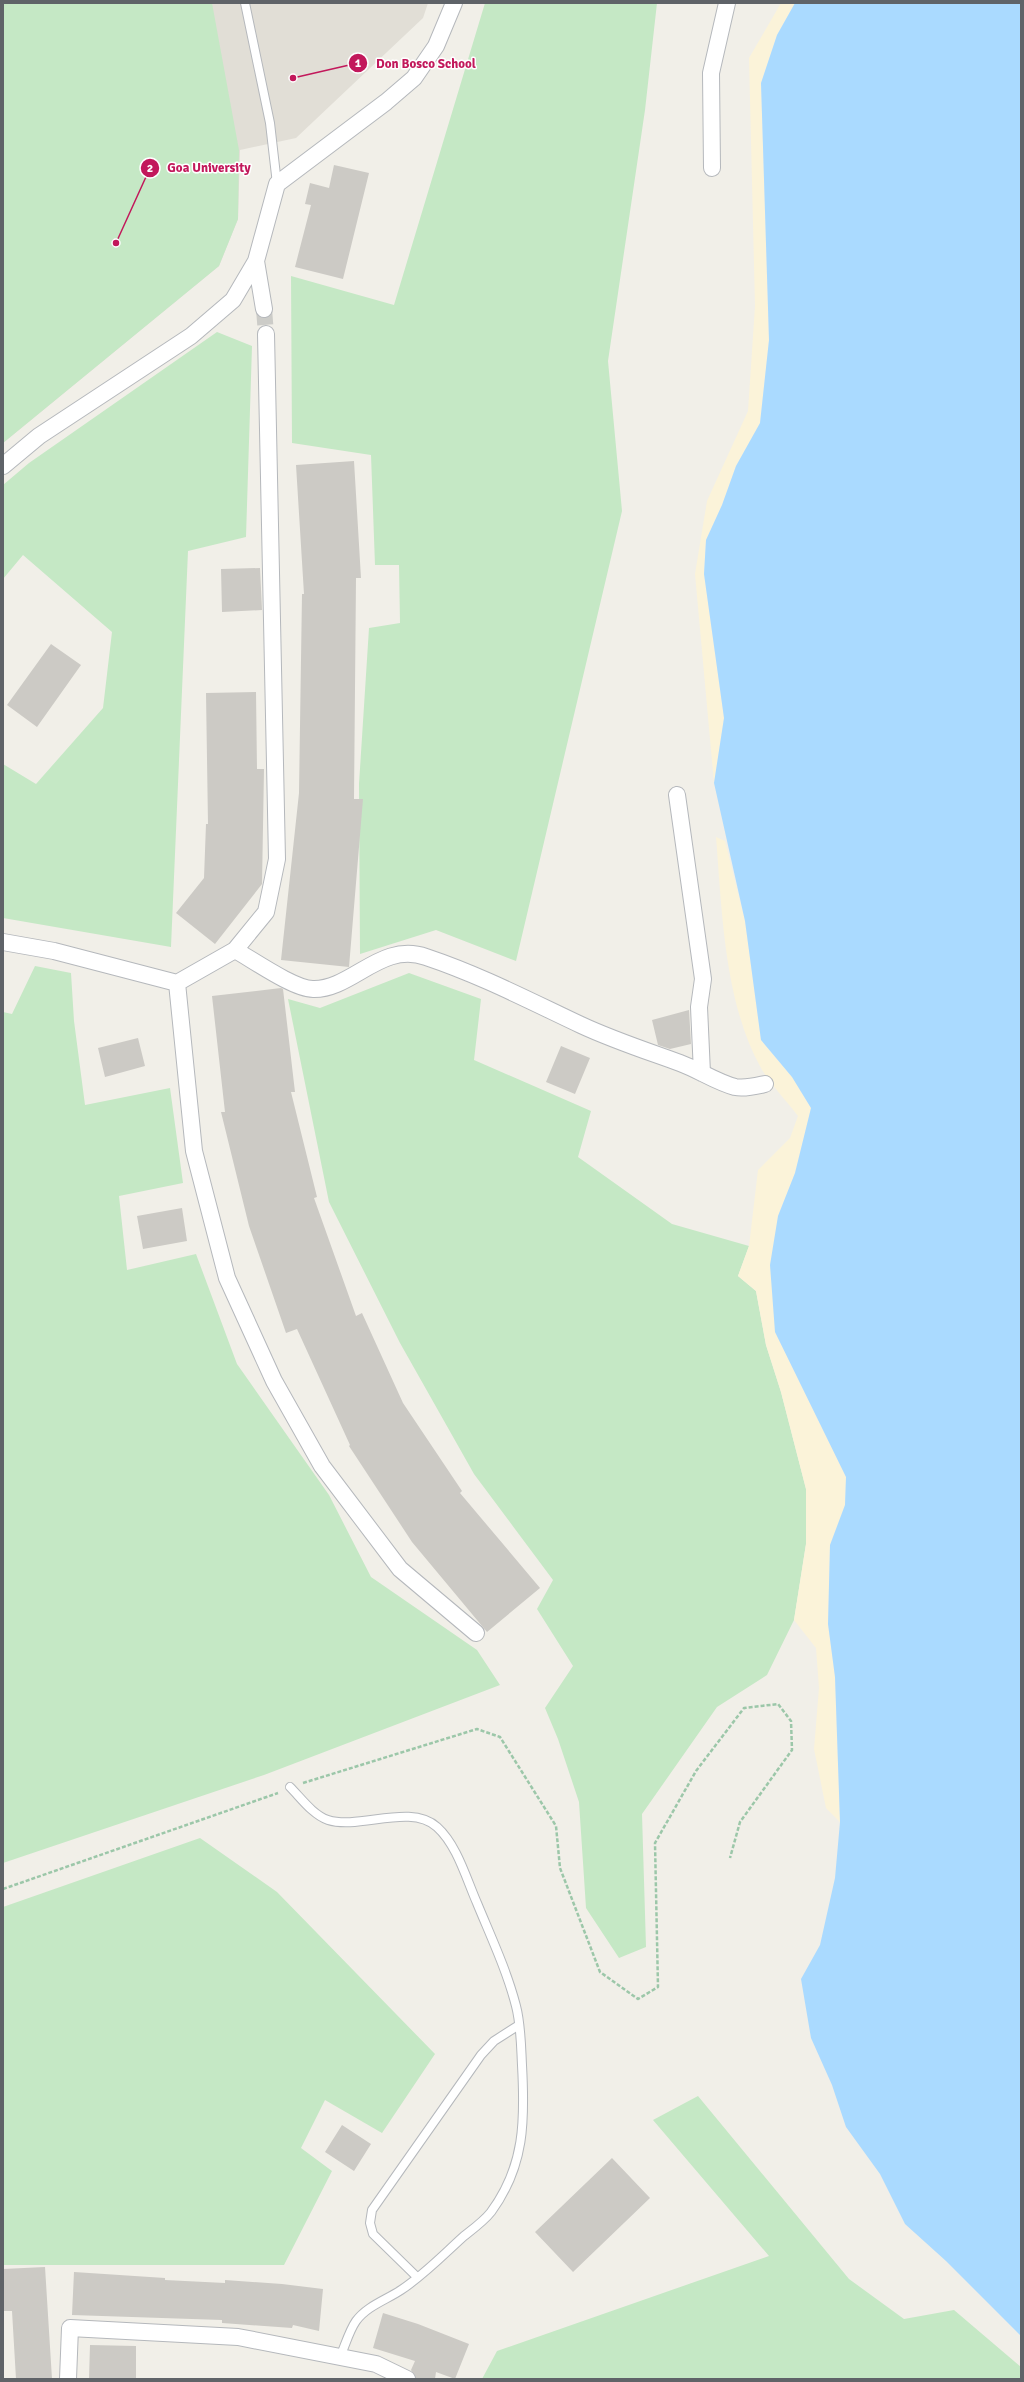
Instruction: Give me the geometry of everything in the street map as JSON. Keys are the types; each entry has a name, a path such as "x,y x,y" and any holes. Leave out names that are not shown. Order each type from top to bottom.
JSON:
{"street":[{"path":"3,466 39,436 191,336 233,300 256,261 277,184 386,102 414,78 436,46 454,3"},
{"path":"712,168 711,73 727,3"},
{"path":"256,261 264,309"},
{"path":"3,942 54,951 177,983 235,950 266,912 277,859 266,334"},
{"path":"677,795 703,979 699,1007 702,1073"},
{"path":"235,950 298,986 312,990 328,988 387,956 408,954 424,956 504,988 582,1026 702,1073 722,1083 737,1087 765,1084"},
{"path":"177,983 194,1151 228,1278 271,1374 322,1466 400,1569 476,1633"},
{"path":"68,2379 70,2328 238,2337 376,2364 407,2379"}],"lane":[{"path":"245,3 270,123 277,184"},
{"path":"290,1787 317,1814 328,1820 344,1822 402,1817 421,1818 434,1825 446,1836 461,1866 509,1982 519,2025 524,2106 521,2144 512,2176 490,2214 402,2289 365,2311 355,2322 340,2357"},
{"path":"417,2277 374,2234 370,2223 372,2210 482,2055 494,2042 519,2025"}],"path":[{"path":"3,1889 278,1793 290,1787 477,1729 500,1737 556,1826 560,1868 600,1972 638,1999 658,1987 655,1843 696,1771 744,1708 778,1704 791,1721 792,1750 740,1822 730,1858"}],"shaded area":[{"path":"3,3 428,3 423,18 296,138 240,150 238,219 219,266 3,443"}],"green space":[{"path":"3,3 212,3 239,150 238,219 219,266 3,443"},
{"path":"485,3 657,3 645,110 608,361 622,511 516,961 436,930 360,954 359,784 369,628 400,623 399,565 375,565 371,455 292,443 291,276 394,305"},
{"path":"217,332 252,346 246,537 188,551 171,947 3,918 3,764 36,784 103,708 112,632 23,555 3,579 3,485 29,463"},
{"path":"35,966 71,973 74,1021 85,1105 170,1088 183,1183 119,1196 127,1270 196,1254 237,1364 329,1495 371,1577 477,1650 500,1685 264,1775 3,1863 3,1012 12,1014"},
{"path":"409,973 481,999 474,1060 591,1111 578,1157 672,1224 749,1246 738,1276 756,1291 766,1345 781,1392 806,1489 806,1544 794,1620 767,1675 717,1707 642,1814 646,1947 619,1958 586,1908 579,1802 558,1739 545,1708 573,1666 537,1609 553,1580 474,1474 400,1343 329,1202 288,999 320,1008"},
{"path":"200,1838 277,1892 435,2054 382,2133 325,2100 301,2148 332,2171 284,2265 3,2265 3,1907"},
{"path":"698,2096 849,2279 904,2319 954,2310 1021,2367 1021,2379 482,2379 497,2351 769,2256 653,2120"}],"sand":[{"path":"781,3 795,3 777,35 761,83 769,340 760,424 736,466 722,505 706,540 704,574 724,718 714,783 695,574 707,501 748,411 755,306 749,58"},
{"path":"716,837 725,841 745,921 761,1040 792,1077 811,1108 795,1173 778,1216 775,1332 846,1477 845,1505 830,1545 828,1624 835,1677 840,1822 826,1808 814,1749 819,1688 816,1648 794,1620 806,1544 806,1489 781,1392 766,1345 756,1291 738,1276 749,1246 758,1170 790,1138 798,1116 761,1068 749,1042 739,1014 732,985 723,925"}],"water":[{"path":"795,3 1021,3 1021,2336 946,2261 905,2224 880,2174 846,2127 832,2085 811,2038 801,1979 820,1945 835,1878 840,1822 835,1677 828,1624 830,1545 845,1505 846,1477 775,1332 770,1265 778,1216 795,1173 811,1108 792,1077 761,1040 745,921 714,783 724,718 704,574 706,540 722,505 736,466 760,423 769,340 761,83 777,35"}],"building":[{"path":"334,165 369,173 343,279 295,267 311,205 305,204 310,183 329,188"},
{"path":"354,461 361,578 356,578 354,799 363,799 349,967 281,960 299,793 302,594 304,594 296,465"},
{"path":"260,568 262,610 222,612 221,569"},
{"path":"51,644 81,665 37,727 7,705"},
{"path":"256,692 257,769 264,769 262,884 215,944 176,913 204,878 206,824 208,824 206,693"},
{"path":"283,989 295,1092 291,1092 317,1197 314,1198 356,1316 362,1313 403,1403 462,1491 460,1493 540,1588 487,1632 412,1542 349,1446 350,1445 297,1329 286,1333 249,1226 221,1112 225,1112 212,996"},
{"path":"689,1010 691,1044 670,1049 658,1045 652,1020"},
{"path":"138,1038 145,1066 105,1077 98,1048"},
{"path":"561,1046 590,1058 575,1094 546,1082"},
{"path":"182,1208 187,1241 143,1249 137,1216"},
{"path":"342,2125 371,2144 354,2171 325,2152"},
{"path":"612,2158 650,2198 573,2272 535,2232"},
{"path":"45,2267 52,2379 16,2379 12,2311 3,2311 3,2269"},
{"path":"74,2272 165,2278 165,2280 225,2283 225,2280 282,2284 323,2289 319,2331 293,2325 292,2328 222,2323 222,2320 72,2315"},
{"path":"383,2313 418,2324 469,2344 455,2379 436,2372 435,2379 416,2379 411,2370 415,2361 373,2348"},
{"path":"90,2345 136,2346 136,2379 89,2379"}],"tunnel":[{"path":"264,309 266,334"}],"place":[{"name":"Don Bosco School","path":"293,78"},
{"name":"Goa University","path":"116,243"}]}
